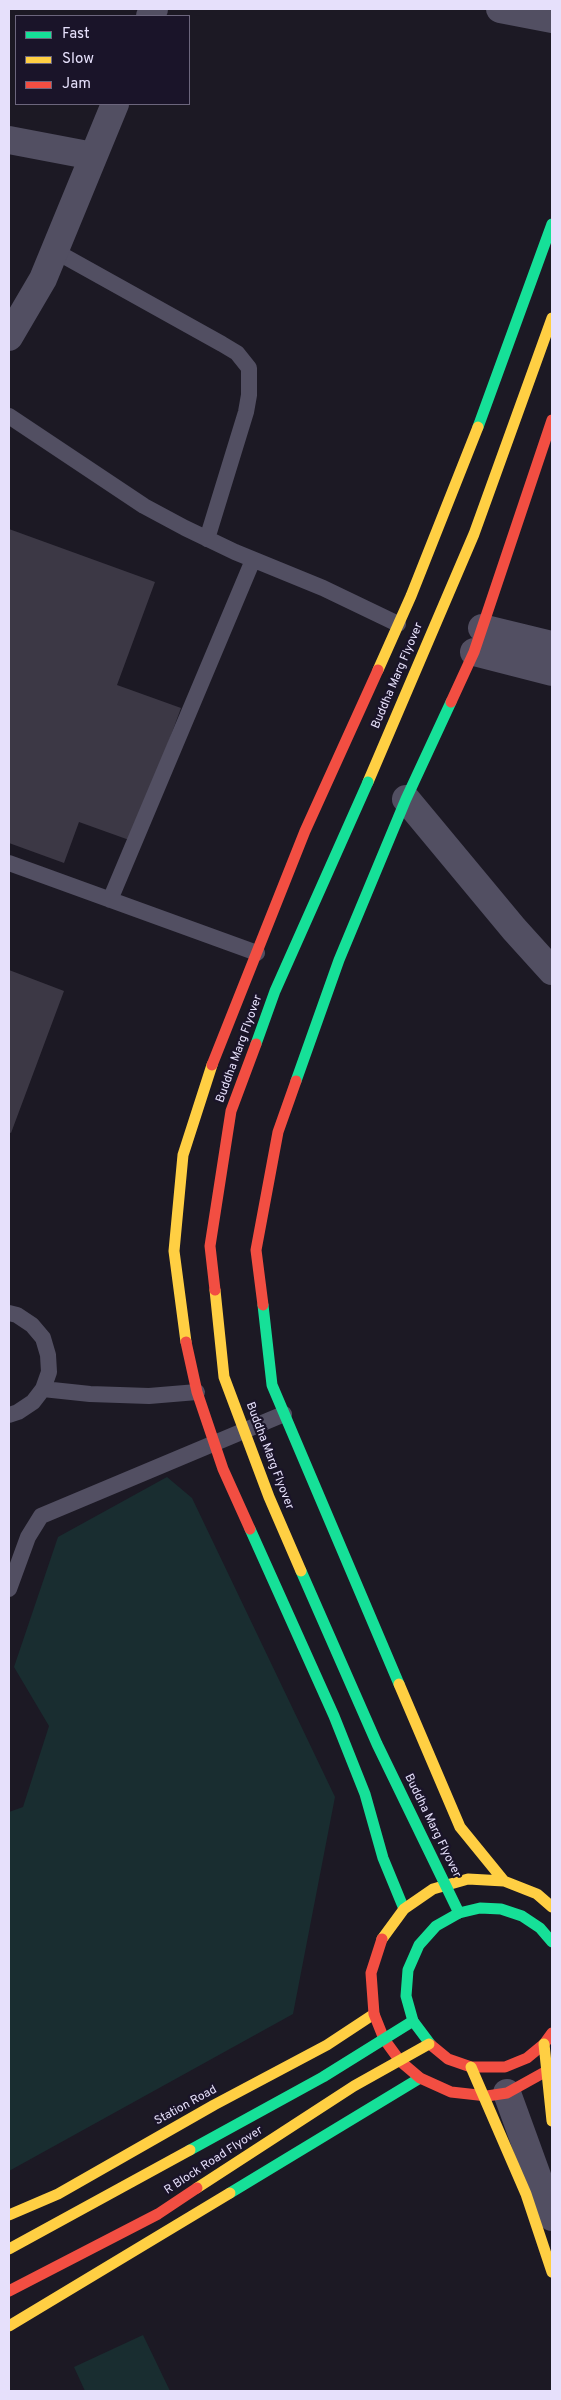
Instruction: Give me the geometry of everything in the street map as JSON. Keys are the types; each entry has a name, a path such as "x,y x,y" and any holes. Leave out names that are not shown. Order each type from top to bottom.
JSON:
{"main road":[{"path":"404,1909 383,1858 365,1794 334,1716 223,1469 214,1444 197,1392 185,1339 174,1251 183,1155 211,1069 305,832 398,624 464,464 552,224"},
{"name":"Buddha Marg Flyover","path":"459,1913 377,1744 269,1497 224,1377 210,1246 232,1111 275,991 474,534 552,318"},
{"path":"504,1881 460,1827 272,1385 256,1250 278,1132 339,960 406,799 478,640 552,420"},
{"path":"552,1907 541,1892 504,1881 468,1879 433,1889 404,1909 382,1938 372,1973 371,1993 374,2014 384,2039 400,2061 420,2078 451,2092 487,2096 507,2093 552,2068"},
{"path":"552,1942 540,1928 522,1916 501,1909 480,1908 459,1913 436,1926 419,1945 408,1970 406,1996 413,2021 428,2044 448,2058 471,2066 488,2068 505,2066 527,2058 544,2044 552,2033"},
{"path":"540,1928 552,1919"},
{"name":"Station Road","path":"9,2215 58,2194 327,2045 374,2014"},
{"name":"R Block Road Flyover","path":"9,2249 323,2077 413,2021"},
{"name":"R Block Road Flyover","path":"9,2291 158,2214 354,2086 428,2044"},
{"path":"544,2044 552,2121"},
{"path":"471,2066 526,2194 552,2272"},
{"path":"9,2326 420,2078"}],"street":[{"path":"500,9 552,19"},
{"path":"9,337 43,279 114,105"},
{"path":"9,140 93,156"},
{"path":"478,640 552,645"},
{"path":"478,640 552,672"},
{"path":"406,799 514,929 552,971"},
{"path":"507,2093 552,2217"}],"lane":[{"path":"55,251 237,353 249,368 249,395 246,412 206,539"},
{"path":"9,416 144,506 206,539 323,588 398,624"},
{"path":"110,900 253,560"},
{"path":"9,864 257,953"},
{"path":"9,1313 17,1315 32,1325 43,1338 48,1355 49,1372 43,1389 33,1402 18,1412 9,1415"},
{"path":"43,1389 90,1394 150,1396 197,1392"},
{"path":"9,1589 28,1537 40,1516 284,1414"}],"green space":[{"path":"167,1477 192,1498 335,1797 293,2014 9,2171 9,1812 23,1807 49,1726 14,1667 58,1537"},
{"path":"143,2335 170,2391 85,2391 74,2367"}],"building":[{"path":"9,529 155,582 117,685 181,708 132,841 79,822 64,863 9,843"},
{"path":"9,970 64,991 11,1133 9,1132"}],"traffic: fast":[{"path":"478,427 552,224"},
{"path":"296,1081 339,960 406,799 451,702"},
{"path":"256,1044 275,991 368,782"},
{"path":"263,1305 272,1385 399,1684"},
{"path":"250,1529 334,1716 365,1794 383,1858 404,1909"},
{"path":"301,1571 377,1744 459,1913"},
{"path":"431,2045 413,2021 406,1996 408,1970 419,1945 436,1926 459,1913 480,1908 501,1909 522,1916 540,1928 552,1942"},
{"path":"190,2150 323,2077 413,2021"},
{"path":"230,2193 420,2078"}],"traffic: slow":[{"path":"368,782 474,534 552,318"},
{"path":"378,670 411,596 478,427"},
{"path":"186,1342 174,1251 183,1155 212,1065"},
{"path":"215,1290 224,1377 269,1497 301,1571"},
{"path":"399,1684 460,1827 504,1881"},
{"path":"382,1939 404,1909 433,1889 468,1879 504,1881 537,1894 552,1907"},
{"path":"9,2215 58,2194 214,2105 327,2045 374,2014"},
{"path":"197,2188 354,2086 429,2044"},
{"path":"544,2044 552,2121"},
{"path":"471,2067 526,2194 552,2272"},
{"path":"9,2249 190,2150"},
{"path":"9,2326 230,2193"}],"traffic: jam":[{"path":"451,702 474,652 552,420"},
{"path":"212,1065 305,831 378,670"},
{"path":"215,1290 210,1246 231,1111 256,1044"},
{"path":"263,1305 256,1250 278,1132 296,1081"},
{"path":"186,1342 197,1392 223,1469 250,1529"},
{"path":"382,1939 371,1973 374,2014 384,2039 400,2061 420,2078 451,2092 487,2096 507,2093 552,2068"},
{"path":"431,2045 448,2059 471,2067 505,2067 527,2058 544,2044 552,2033"},
{"path":"9,2291 158,2214 197,2188"}]}
